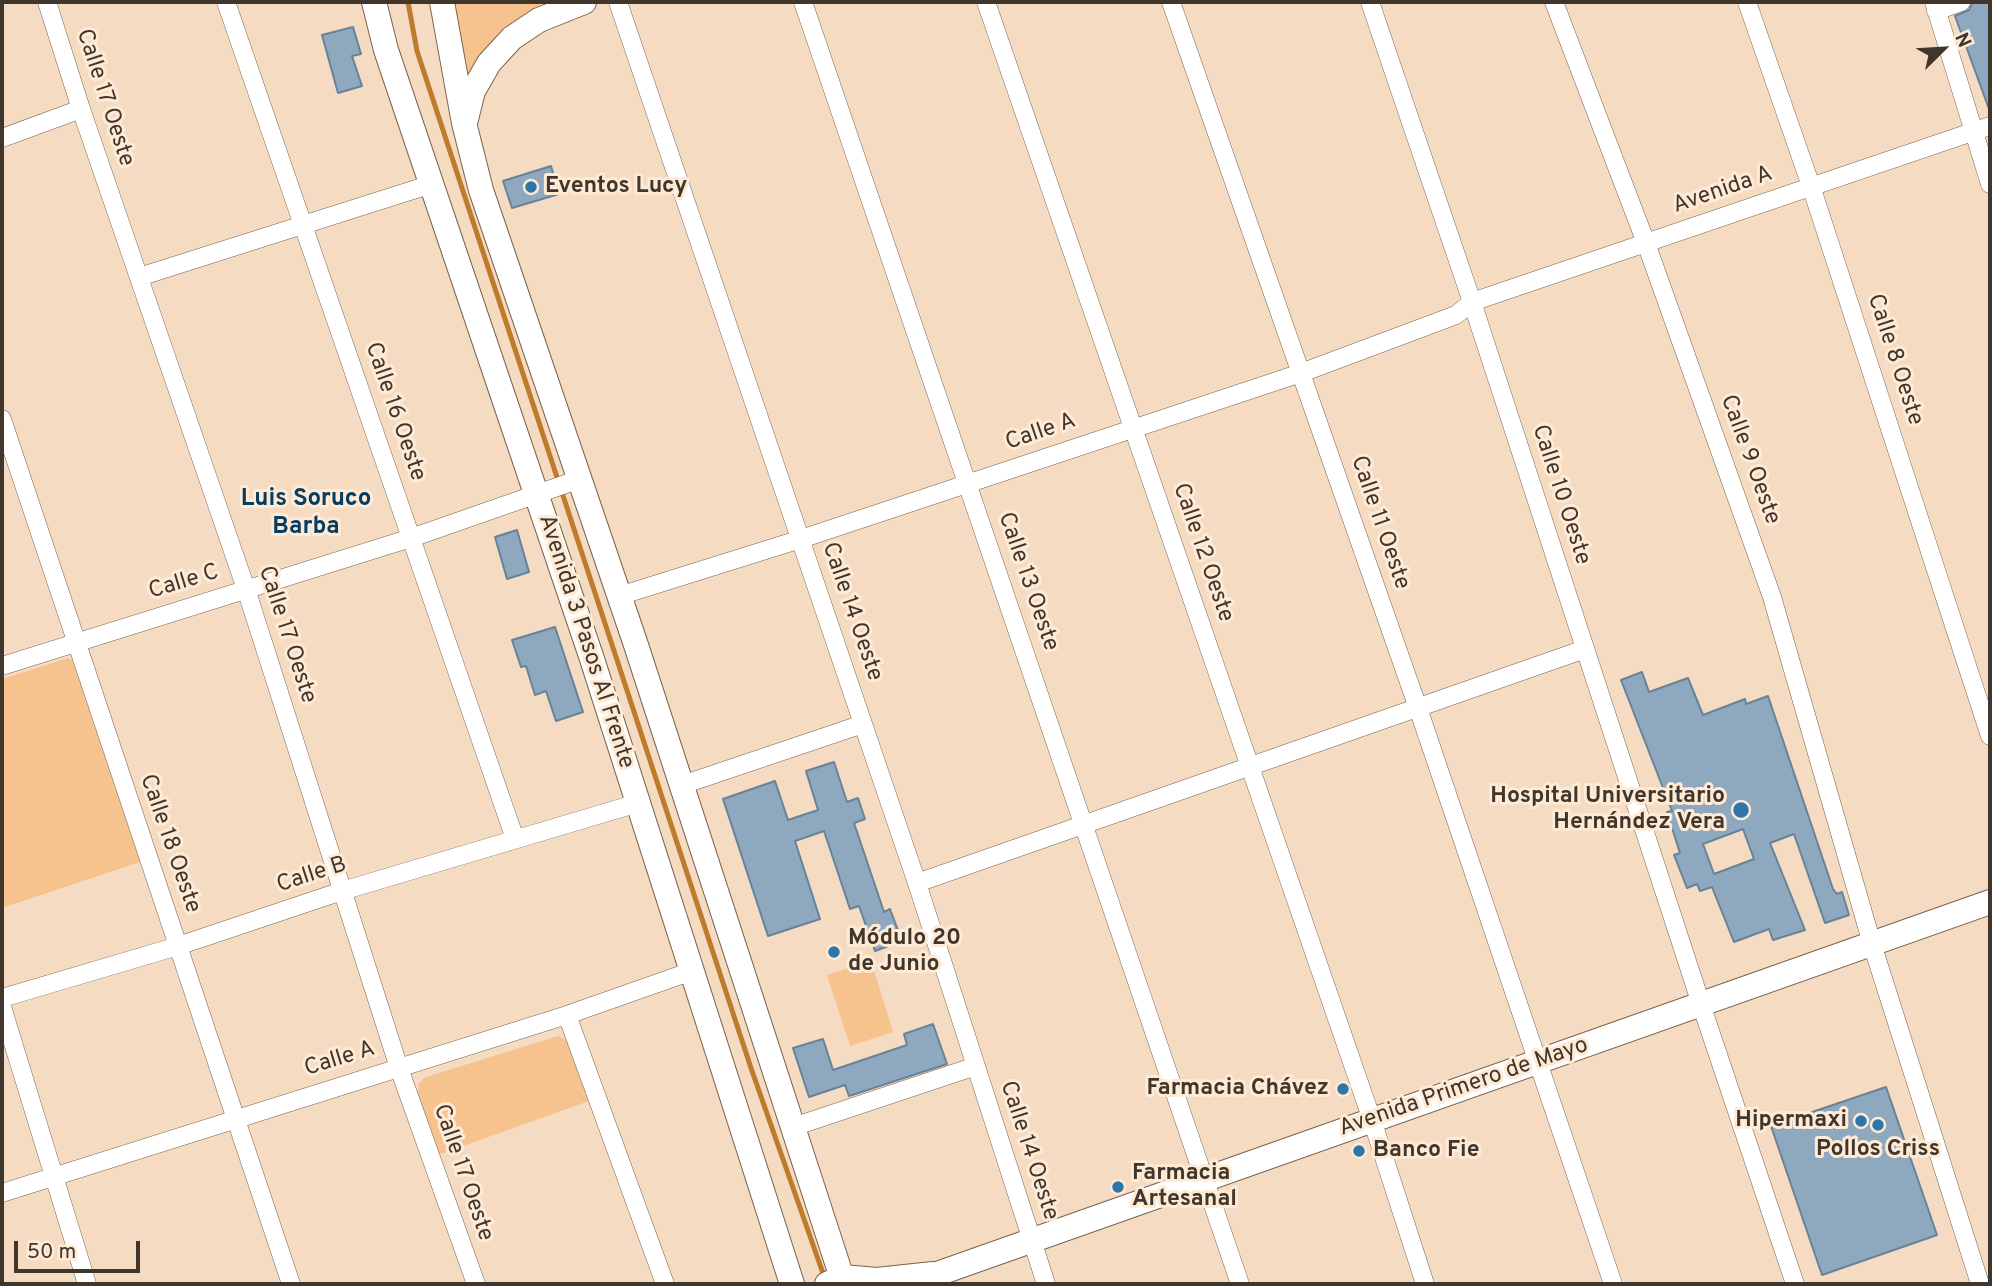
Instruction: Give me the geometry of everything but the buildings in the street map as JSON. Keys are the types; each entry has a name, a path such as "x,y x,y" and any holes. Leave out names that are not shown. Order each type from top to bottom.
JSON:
{"main road":[{"name":"Avenida 3 Pasos Al Frente","path":"374,2 386,50 432,184 559,488 619,596 793,1127 837,1281"},
{"name":"Avenida 3 Pasos Al Frente","path":"442,2 464,123 638,803 792,1284"},
{"path":"464,123 473,91 489,63 512,38 539,20 584,2"},
{"name":"Avenida Primero de Mayo","path":"837,1281 926,1279 1990,902"}],"street":[{"name":"Calle 17 Oeste","path":"47,2 81,109 246,589 399,1068 476,1284"},
{"name":"Calle 16 Oeste","path":"226,2 516,839"},
{"name":"Calle 14 Oeste","path":"618,2 863,724 1046,1284"},
{"name":"Calle 13 Oeste","path":"803,2 1240,1284"},
{"name":"Calle 12 Oeste","path":"986,2 1372,1120 1425,1284"},
{"name":"Calle 11 Oeste","path":"1171,2 1418,708 1613,1284"},
{"name":"Calle 10 Oeste","path":"1370,2 1472,302 1794,1284"},
{"name":"Calle 9 Oeste","path":"1554,2 1646,243 1772,597 1872,944 1980,1284"},
{"name":"Calle 8 Oeste","path":"1746,2 1811,186 1990,736"},
{"path":"1961,2 1935,6 1990,184"},
{"path":"2,138 81,109"},
{"name":"Avenida A","path":"1472,302 1990,126"},
{"path":"139,277 432,184"},
{"name":"Calle A","path":"619,596 801,539 1301,373 1456,315 1472,302"},
{"name":"Calle 18 Oeste","path":"2,419 291,1284"},
{"name":"Calle C","path":"2,666 411,538 559,488"},
{"path":"916,883 1585,649"},
{"path":"682,785 863,724"},
{"name":"Calle B","path":"2,998 178,946 342,891 638,803"},
{"name":"Calle A","path":"2,1193 567,1015 692,971"},
{"path":"2,1007 87,1284"},
{"path":"567,1015 665,1284"},
{"path":"793,1127 976,1066"}],"shaded area":[{"path":"453,2 541,2 541,3 468,88"},
{"path":"68,658 74,660 143,861 2,908 2,679"},
{"path":"871,961 893,1032 850,1046 827,975"},
{"path":"558,1036 571,1043 589,1101 438,1155 418,1093 419,1083 426,1077"}],"waterway":[{"path":"408,2 417,51 751,1068 825,1279"}],"place":[{"name":"Eventos Lucy","path":"531,187"},
{"name":"Hospital Universitario Hernández Vera","path":"1741,810"},
{"name":"Módulo 20 de Junio","path":"834,952"},
{"name":"Farmacia Chávez","path":"1343,1089"},
{"name":"Hipermaxi","path":"1861,1121"},
{"name":"Pollos Criss","path":"1878,1125"},
{"name":"Banco Fie","path":"1359,1151"},
{"name":"Farmacia Artesanal","path":"1118,1187"}],"district":[{"name":"Luis Soruco Barba","path":"306,514"}]}
